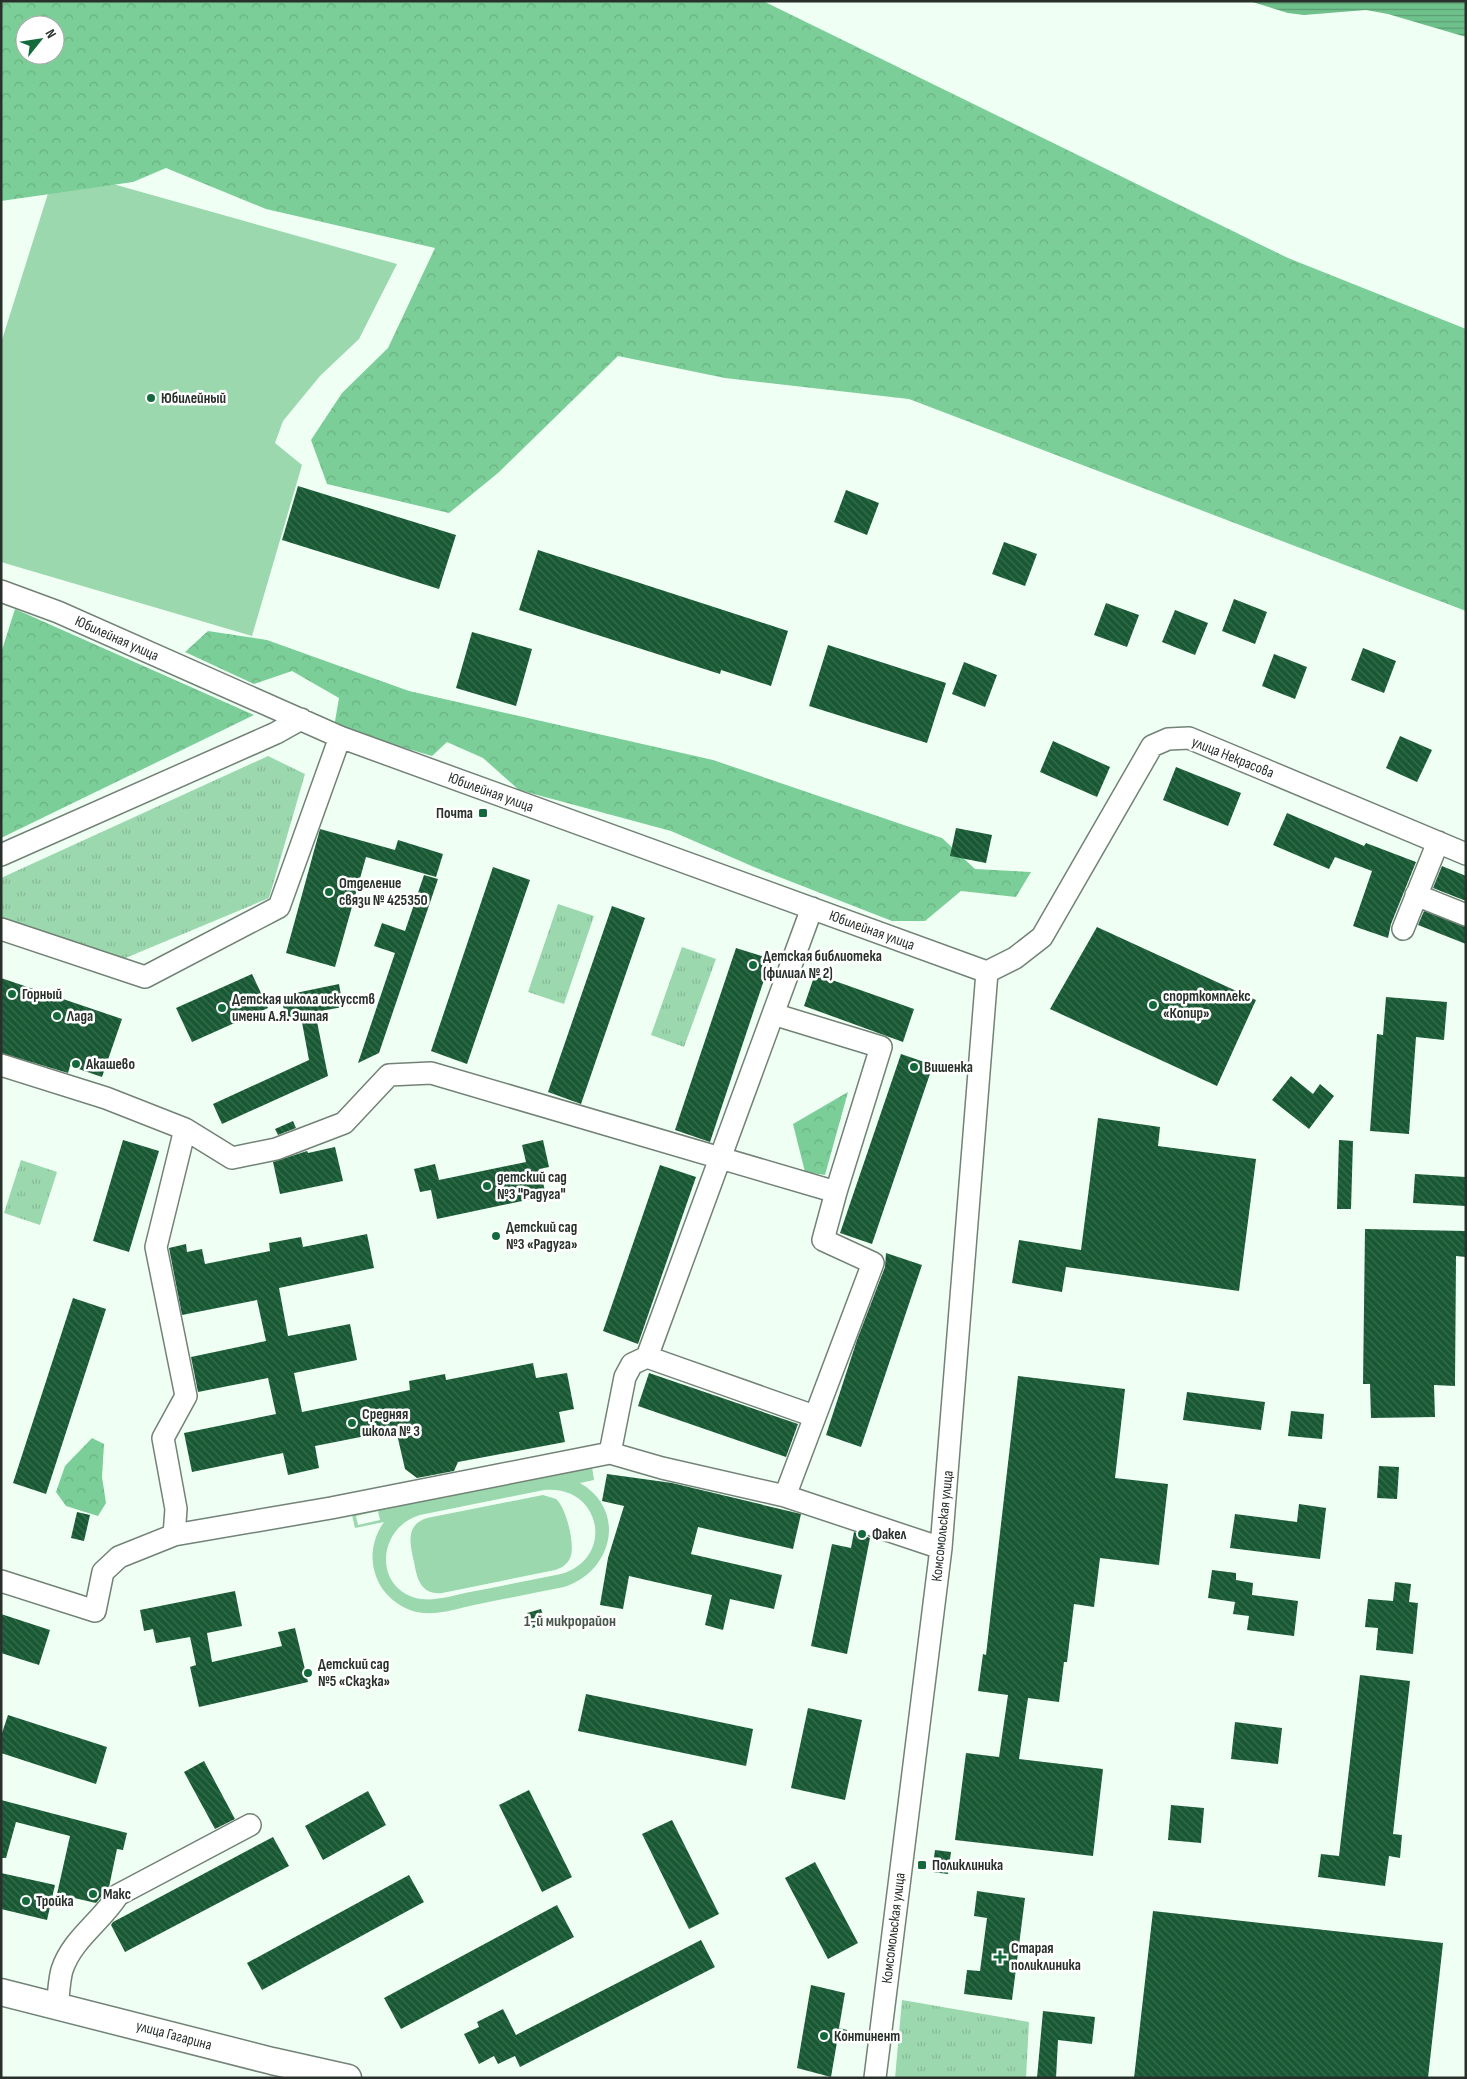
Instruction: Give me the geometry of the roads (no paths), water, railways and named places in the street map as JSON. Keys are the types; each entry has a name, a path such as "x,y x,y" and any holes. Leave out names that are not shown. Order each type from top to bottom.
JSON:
{"main road":[{"name":"улица Гагарина","path":"1,1992 57,2005 270,2069 348,2078"}],"street":[{"name":"Юбилейная улица","path":"2,594 58,612 340,737 987,972"},
{"path":"1,856 276,733 301,719"},
{"path":"1,929 145,977 279,907 340,737"},
{"name":"улица Некрасова","path":"987,972 1015,958 1042,937 1152,746 1168,739 1190,738 1466,854"},
{"path":"1403,929 1438,842"},
{"path":"1416,895 1466,915"},
{"path":"647,1357 812,908"},
{"name":"Комсомольская улица","path":"875,2078 941,1548 987,972"},
{"path":"773,1014 881,1048 823,1240 873,1263 785,1496"},
{"path":"1,1065 106,1098 184,1129 232,1158 276,1150 344,1122 389,1075 431,1073 836,1192"},
{"path":"174,1536 176,1509 164,1438 186,1396 156,1247 184,1129"},
{"path":"610,1453 625,1376 632,1364 647,1357 814,1416"},
{"path":"1,1581 95,1611 103,1572 119,1557 174,1536 610,1453 662,1468 785,1496 941,1548"},
{"path":"57,2005 62,1970 76,1943 108,1912 118,1895 250,1825"}],"place":[{"name":"Юбилейный","path":"151,398"},
{"name":"Почта","path":"483,813"},
{"name":"Отделение связи № 425350","path":"329,892"},
{"name":"Детская библиотека (филиал № 2)","path":"753,965"},
{"name":"Горный","path":"12,994"},
{"name":"спорткомплекс «Копир»","path":"1153,1005"},
{"name":"Детская школа искусств имени А.Я. Эшпая","path":"222,1008"},
{"name":"Лада","path":"57,1016"},
{"name":"Акашево","path":"76,1064"},
{"name":"Вишенка","path":"914,1067"},
{"name":"детский сад №3 \"Радуга\"","path":"487,1186"},
{"name":"Детский сад №3 «Радуга»","path":"496,1236"},
{"name":"Средняя школа № 3","path":"352,1423"},
{"name":"Факел","path":"862,1534"},
{"name":"Детский сад №5 «Сказка»","path":"308,1673"},
{"name":"Поликлиника","path":"922,1865"},
{"name":"Макс","path":"93,1894"},
{"name":"Тройка","path":"26,1901"},
{"name":"Старая поликлиника","path":"1000,1957"},
{"name":"Континент","path":"824,2036"}],"district":[{"name":"1-й микрорайон","path":"570,1620"}]}
